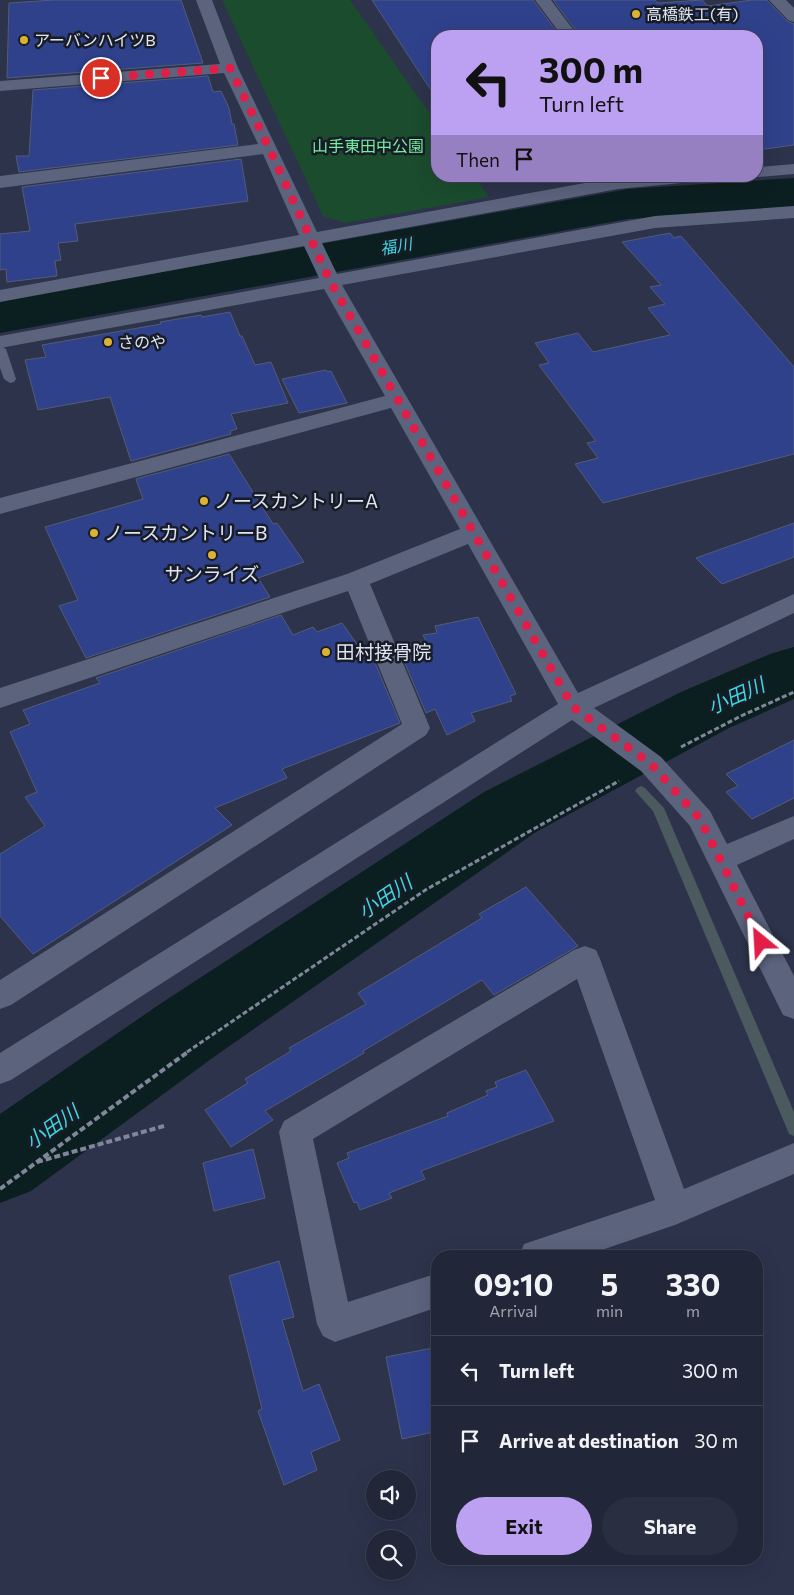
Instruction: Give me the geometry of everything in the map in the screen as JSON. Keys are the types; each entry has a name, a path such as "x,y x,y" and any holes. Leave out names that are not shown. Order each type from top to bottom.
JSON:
{"street":[{"path":"204,0 230,68 269,148 328,278 474,533 578,710 646,760 700,819 794,1006"},
{"path":"544,0 566,30"},
{"path":"777,0 794,17"},
{"path":"0,86 230,68"},
{"path":"0,182 269,148"},
{"path":"763,172 794,169"},
{"path":"0,296 313,243 629,182"},
{"path":"0,342 328,278 655,222 794,212"},
{"path":"0,506 399,399"},
{"path":"0,698 356,580 474,533"},
{"path":"0,996 417,728 356,580"},
{"path":"0,1070 578,710 794,603"},
{"path":"720,860 794,827"},
{"path":"431,1292 335,1324 295,1132 585,959 675,1209"},
{"path":"554,1250 675,1209 793,1158"}],"lane":[{"path":"0,349 10,379"}],"path":[{"path":"0,1189 190,1050 427,890 646,760 794,692"},
{"path":"34,1163 164,1126"}],"green space":[{"name":"山手東田中公園","path":"222,0 350,0 431,115 431,182 478,182 489,197 345,223 323,216"}],"building":[{"path":"54,0 181,0 203,63 7,78 9,3"},
{"path":"372,0 533,0 556,30 431,30 431,90"},
{"path":"553,0 655,0 658,3 702,0 708,6 752,0 767,0 787,21 794,24 794,145 763,149 763,30 576,30"},
{"path":"208,76 213,92 221,91 229,108 238,145 19,172 16,156 29,156 33,90"},
{"path":"241,159 248,201 75,224 78,241 58,243 61,260 55,261 57,276 7,282 6,269 0,270 0,234 30,231 22,187"},
{"path":"670,233 674,238 681,236 794,367 794,454 603,503 575,464 598,458 587,443 596,441 539,365 549,363 535,343 578,333 593,352 670,335 648,308 665,304 650,287 661,285 622,242"},
{"path":"230,312 255,365 271,362 288,403 231,414 237,429 230,431 231,434 131,461 110,397 38,410 25,360 46,357 42,345 161,324 160,322"},
{"path":"326,370 327,372 331,371 347,403 299,413 282,379"},
{"path":"229,454 273,524 277,523 304,562 258,578 270,597 86,658 59,606 78,600 45,527 143,499 136,479"},
{"path":"794,523 794,557 722,584 696,558"},
{"path":"281,615 293,635 313,627 317,632 342,623 364,654 371,653 400,723 282,769 287,778 215,808 232,825 33,954 0,916 0,854 45,826 25,797 37,792 10,732 30,724 23,710 100,683 96,678"},
{"path":"478,617 516,694 510,696 512,701 471,713 475,721 447,735 435,709 426,713 398,647 426,641 423,635 437,633 435,626"},
{"path":"794,740 794,798 752,819 726,792 738,786 726,774"},
{"path":"526,887 578,946 494,995 482,980 363,1051 364,1053 265,1111 273,1120 231,1147 205,1110 248,1083 245,1079 291,1051 289,1048 366,1004 358,993 482,918 479,914"},
{"path":"526,1070 554,1121 421,1171 425,1179 389,1193 392,1198 360,1210 357,1202 354,1203 337,1163 349,1158 347,1153 448,1116 447,1113 488,1095 486,1091 497,1087 495,1082"},
{"path":"253,1149 265,1198 214,1211 203,1163"},
{"path":"279,1261 294,1317 282,1320 303,1391 319,1384 340,1440 311,1452 317,1470 284,1485 258,1411 262,1409 229,1276"},
{"path":"431,1348 431,1433 402,1439 386,1357"}],"waterway":[{"name":"福川","path":"0,317 628,204 794,193"},
{"name":"小田川","path":"0,1163 189,1029 510,812 705,710 794,671"},
{"path":"605,763 616,773"},
{"path":"641,791 658,808 794,1129"}],"place":[{"name":"高橋鉄工(有)","path":"636,14"},
{"name":"アーバンハイツB","path":"24,40"},
{"name":"さのや","path":"108,342"},
{"name":"ノースカントリーA","path":"204,501"},
{"name":"ノースカントリーB","path":"94,533"},
{"name":"サンライズ","path":"212,555"},
{"name":"田村接骨院","path":"326,652"}],"route":[{"path":"101,78 230,68 330,281 573,707 642,756 700,819 761,942"}]}
